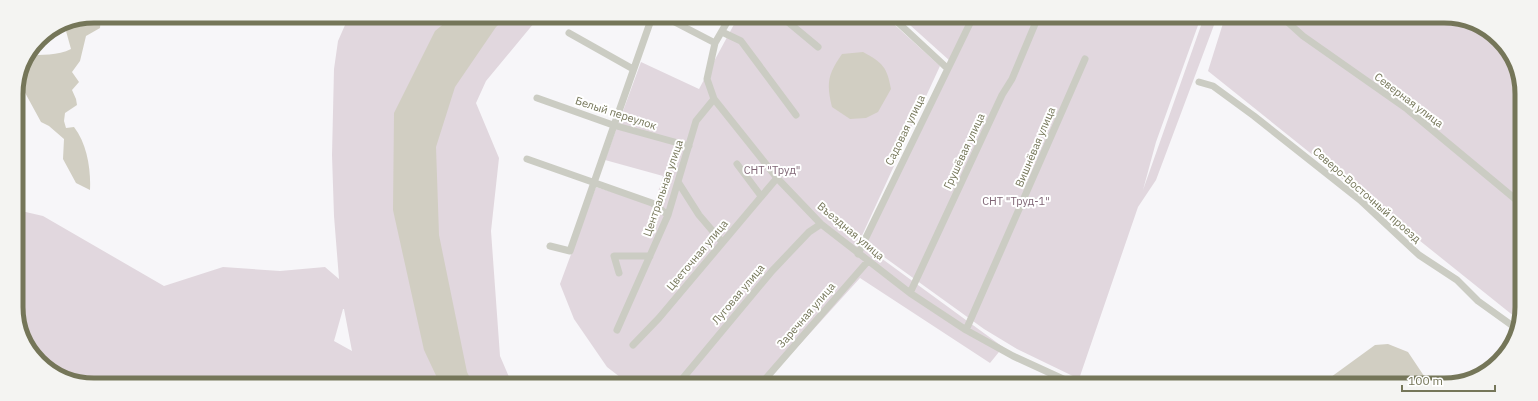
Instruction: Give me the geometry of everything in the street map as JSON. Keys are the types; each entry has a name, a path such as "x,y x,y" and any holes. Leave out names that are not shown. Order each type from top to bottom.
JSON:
{"street":[{"path":"550,246 570,251 650,23"},
{"path":"677,23 715,43 727,23"},
{"path":"789,23 818,47"},
{"path":"898,23 947,68"},
{"name":"Садовая улица","path":"858,254 970,23"},
{"name":"Грушёвая улица","path":"910,293 1002,94 1012,79 1035,23"},
{"name":"Северная улица","path":"1289,23 1303,36 1407,109 1515,199"},
{"path":"722,32 741,41 796,115"},
{"path":"569,33 633,69"},
{"name":"Въездная улица","path":"715,43 708,79 714,99 777,178 821,224 910,293 966,330 1013,356 1061,378"},
{"name":"Вишнёвая улица","path":"966,330 1085,59"},
{"name":"Северо-Восточный проезд","path":"1199,82 1213,86 1254,116 1360,200 1419,255 1457,280 1478,301 1512,326"},
{"name":"Белый переулок","path":"538,98 613,125 689,146"},
{"name":"Центральная улица","path":"617,330 668,215 696,121 714,99"},
{"path":"527,159 652,203 668,215"},
{"path":"737,164 761,196"},
{"name":"Цветочная улица","path":"632,345 659,318 777,178"},
{"path":"678,182 699,214 722,242"},
{"name":"Луговая улица","path":"683,378 772,271 809,232 821,224"},
{"path":"619,273 614,256 650,256"},
{"name":"Заречная улица","path":"766,378 868,261"}],"green space":[{"path":"346,23 534,23 486,81 476,103 499,158 491,231 500,356 509,378 94,378 80,377 63,371 47,360 38,350 28,334 24,321 23,211 43,216 164,286 223,267 280,271 325,267 339,279 334,216 332,155 334,69 338,41","holes":["343,309 344,309 352,351 334,341"]},
{"name":"СНТ \"Труд\"","path":"735,23 893,23 940,66 859,242 1003,347 990,363 860,278 769,378 621,378 607,367 574,319 560,284 596,187 654,205 663,176 605,160 641,62 699,89"},
{"name":"СНТ \"Труд-1\"","path":"908,23 1199,23 1156,142 1143,190 1202,23 1215,23 1156,180 1138,207 1079,378 1017,349 984,329 866,244 950,61"},
{"path":"1223,23 1449,23 1458,24 1475,30 1487,38 1500,51 1510,67 1515,89 1514,317 1208,71"}],"shaded area":[{"path":"100,23 100,28 86,36 80,61 72,72 79,82 72,90 77,105 65,113 64,121 66,128 74,127 82,141 89,165 90,190 76,183 63,159 64,139 49,126 41,122 23,89 25,76 35,55 55,54 71,49 66,28 80,24"},
{"path":"445,23 500,23 496,27 455,87 436,147 439,235 467,372 470,378 437,378 424,350 393,210 394,113 435,31"},
{"path":"863,52 883,66 888,75 891,89 878,112 866,118 850,119 832,107 829,91 831,73 842,54"},
{"path":"1388,344 1408,352 1425,378 1330,378 1375,345"}]}
